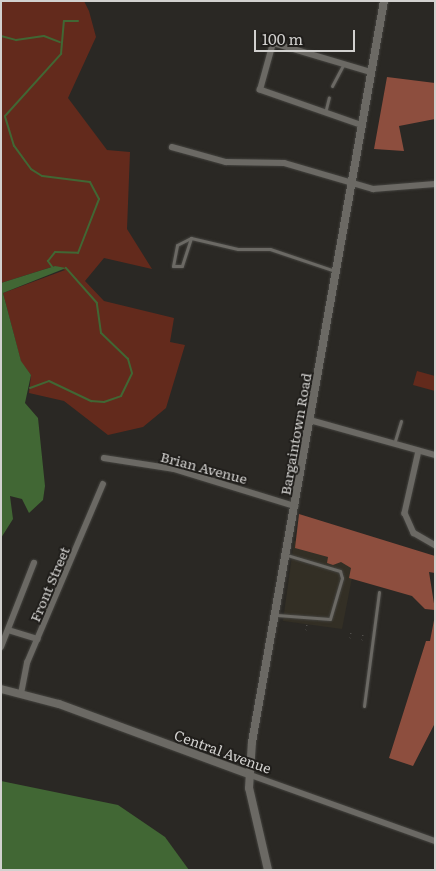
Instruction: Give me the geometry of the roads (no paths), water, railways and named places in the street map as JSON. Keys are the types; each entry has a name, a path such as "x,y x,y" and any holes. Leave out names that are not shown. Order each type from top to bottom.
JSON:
{"main road":[{"name":"Bargaintown Road","path":"268,870 248,774 277,615 360,125 384,1"},
{"name":"Central Avenue","path":"1,689 22,694 248,774"}],"street":[{"path":"360,125 298,106 281,95 260,90 274,43 371,72"},
{"path":"172,147 226,162 284,163 350,184 392,189 435,184"},
{"path":"310,420 435,455"},
{"path":"419,451 404,513 414,533 435,545"},
{"name":"Brian Avenue","path":"104,458 174,470 295,506"},
{"name":"Front Street","path":"22,694 25,669 103,484"},
{"path":"1,648 34,564"},
{"path":"8,630 38,639"},
{"name":"Central Avenue","path":"248,774 435,841"}],"lane":[{"path":"332,86 344,64"},
{"path":"325,115 329,97"},
{"path":"191,238 182,266 173,266 177,245 191,238 238,249 270,249 336,271"},
{"path":"394,444 401,421"},
{"path":"277,615 330,619 342,578 339,570 287,555"},
{"path":"364,706 379,592"}],"waterway":[{"path":"53,268 48,261 55,252 78,253 99,199 90,182 42,176 31,169 14,146 5,116 61,54 64,21 78,21"},
{"path":"1,36 16,40 44,36 60,42"},
{"path":"30,388 49,381 91,401 104,402 121,396 132,373 128,359 101,333 97,303 66,268"}]}
